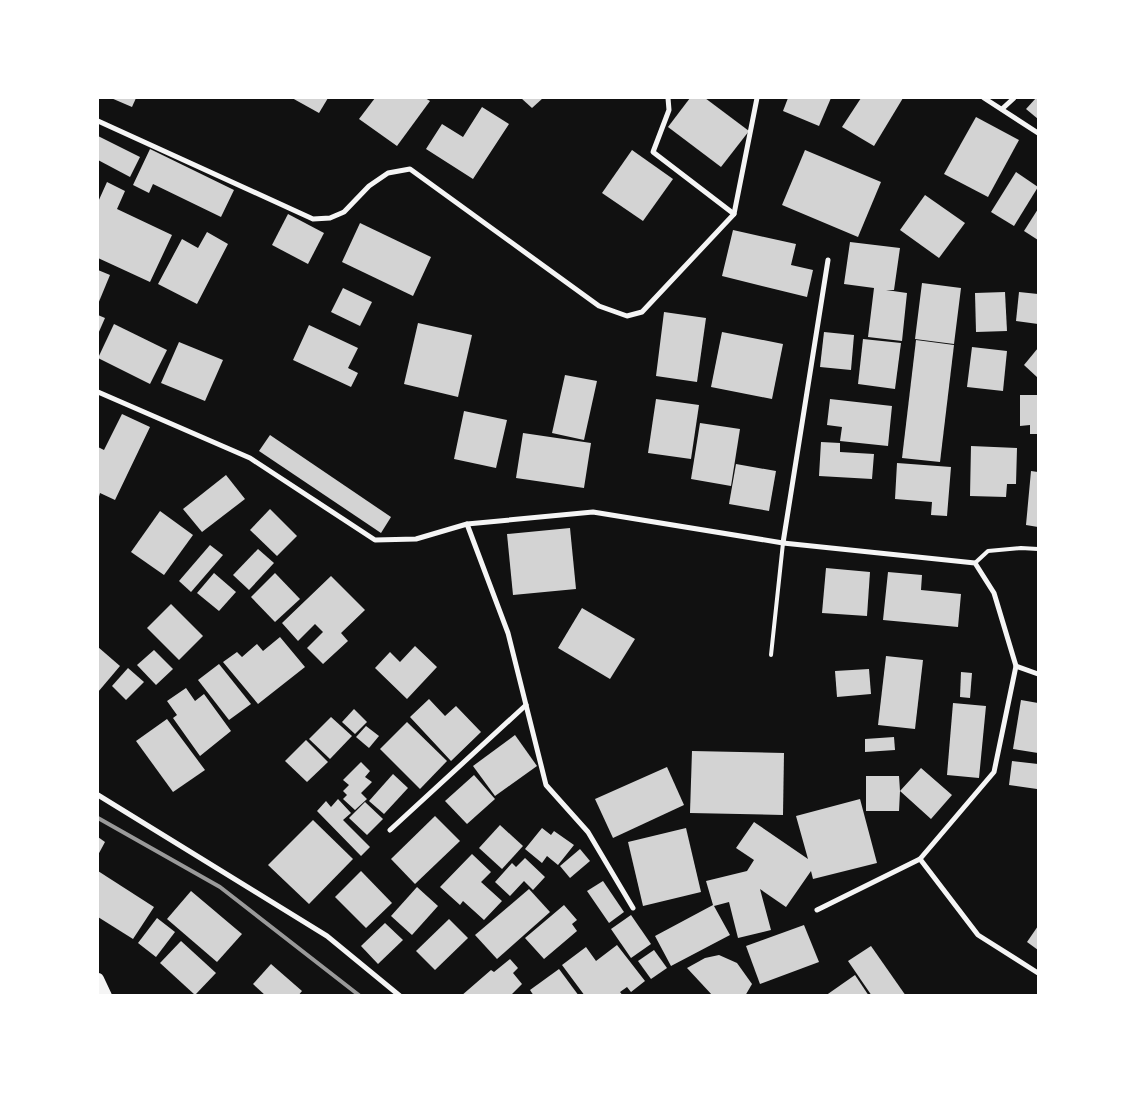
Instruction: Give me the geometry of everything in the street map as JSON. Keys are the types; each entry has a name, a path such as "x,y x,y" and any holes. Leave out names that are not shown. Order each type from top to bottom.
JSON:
{"main road":[{"path":"98,979 106,996"}],"street":[{"path":"668,98 669,110 652,152 734,214"},
{"path":"98,121 313,219 330,218 344,212 369,186 399,170 410,169 599,306 627,316 642,312 734,214 757,98"},
{"path":"984,98 1038,133"},
{"path":"1002,109 1014,98"},
{"path":"783,542 828,260"},
{"path":"98,392 250,458 375,540 416,539 467,524 593,512 783,542 975,563 994,593 1016,666 994,772 920,859 817,910"},
{"path":"467,524 508,633 546,785 588,832 633,908"},
{"path":"1016,666 1038,674"},
{"path":"390,830 526,705"},
{"path":"98,795 327,936 400,996"},
{"path":"920,859 978,935 1038,974"}],"lane":[{"path":"771,656 783,542"},
{"path":"975,563 988,552 1021,548 1038,549"}],"building":[{"path":"111,98 136,98 132,107"},
{"path":"292,98 328,98 319,113"},
{"path":"375,98 425,98 430,101 397,146 359,119"},
{"path":"521,98 543,98 532,108"},
{"path":"690,98 705,98 749,131 721,167 668,127"},
{"path":"788,98 831,98 819,126 783,111"},
{"path":"861,98 903,98 874,146 842,127"},
{"path":"1038,98 1038,119 1026,109"},
{"path":"482,107 509,124 473,179 426,149 442,124 463,137"},
{"path":"976,117 1019,140 988,197 944,174"},
{"path":"98,136 140,157 130,177 98,160"},
{"path":"150,149 234,190 221,217 153,184 149,193 133,185"},
{"path":"632,150 673,179 643,221 602,193"},
{"path":"805,150 881,182 858,237 782,205"},
{"path":"1016,172 1038,187 1014,226 991,212"},
{"path":"107,182 125,191 117,209 172,235 150,282 98,258 98,202"},
{"path":"925,195 965,223 939,258 900,230"},
{"path":"1038,209 1038,240 1024,231"},
{"path":"288,214 324,233 308,264 272,245"},
{"path":"360,223 431,257 413,296 342,262"},
{"path":"733,230 796,244 791,265 813,270 807,297 722,276"},
{"path":"207,232 228,244 197,304 158,284 182,239 198,248"},
{"path":"850,242 900,248 894,290 886,290 907,293 902,341 868,337 874,288 844,284"},
{"path":"98,270 110,275 98,304"},
{"path":"922,283 961,288 954,344 915,339"},
{"path":"343,288 372,302 360,326 331,312"},
{"path":"1005,292 1007,331 976,332 975,293"},
{"path":"1019,292 1038,294 1038,324 1016,321"},
{"path":"664,312 706,318 697,382 656,376"},
{"path":"98,315 105,318 98,334"},
{"path":"418,323 472,335 458,397 404,384"},
{"path":"114,324 167,350 150,384 98,358"},
{"path":"309,325 358,348 348,368 358,373 351,387 293,360"},
{"path":"722,332 783,344 772,399 711,387"},
{"path":"824,332 854,335 851,370 820,367"},
{"path":"863,339 901,343 895,389 858,384"},
{"path":"916,340 954,345 940,462 902,458"},
{"path":"179,342 223,360 205,401 161,383"},
{"path":"972,347 1007,351 1003,391 967,387"},
{"path":"1038,348 1038,378 1024,365"},
{"path":"565,375 597,381 584,440 552,433"},
{"path":"1020,395 1038,395 1038,434 1030,434 1030,425 1020,426"},
{"path":"656,399 699,405 691,459 648,453"},
{"path":"830,399 892,406 888,446 840,441 842,427 827,425"},
{"path":"464,411 507,420 496,468 454,459"},
{"path":"122,414 150,427 115,500 100,493 98,500 98,447 104,450"},
{"path":"700,423 740,429 731,486 691,479"},
{"path":"523,433 591,443 584,488 516,478"},
{"path":"270,435 391,517 381,533 259,451"},
{"path":"821,442 840,443 840,452 874,454 872,479 819,476"},
{"path":"971,446 1017,448 1016,484 1007,484 1006,497 970,496"},
{"path":"897,463 951,467 947,516 931,515 932,502 895,499"},
{"path":"736,464 776,471 769,511 729,504"},
{"path":"1031,471 1038,472 1038,527 1026,525"},
{"path":"226,475 245,499 202,532 183,509"},
{"path":"270,509 297,536 277,556 250,530"},
{"path":"160,511 193,535 164,575 131,552"},
{"path":"570,528 576,589 513,595 507,534"},
{"path":"210,545 223,555 191,592 179,581"},
{"path":"258,549 274,563 249,590 233,575"},
{"path":"826,568 870,572 867,616 822,613"},
{"path":"888,572 922,575 921,590 961,594 958,627 883,620"},
{"path":"214,573 236,592 219,611 197,593"},
{"path":"275,573 300,599 275,622 251,597"},
{"path":"331,576 365,610 341,633 348,641 323,664 307,648 323,632 315,624 298,641 282,623"},
{"path":"171,604 203,636 179,660 147,628"},
{"path":"582,608 635,639 610,679 558,648"},
{"path":"280,637 305,667 258,704 223,662 237,652 242,657 257,644 263,651"},
{"path":"415,646 437,667 407,699 375,668 390,652 400,662"},
{"path":"98,647 120,666 98,692"},
{"path":"154,650 173,669 156,685 137,665"},
{"path":"886,656 923,660 915,729 878,725"},
{"path":"219,664 251,704 229,720 198,680"},
{"path":"128,668 144,682 126,700 112,686"},
{"path":"869,669 871,694 837,697 835,671"},
{"path":"961,672 972,673 970,698 960,697"},
{"path":"186,688 195,701 204,694 231,731 200,756 173,718 177,715 167,701"},
{"path":"429,699 445,716 456,706 481,732 451,761 410,717"},
{"path":"1021,700 1038,703 1038,753 1013,749"},
{"path":"953,703 986,706 979,778 947,775"},
{"path":"354,709 367,722 355,734 342,722"},
{"path":"331,717 352,736 330,759 309,739"},
{"path":"167,719 205,770 173,792 136,741"},
{"path":"407,722 447,761 420,789 380,749"},
{"path":"366,726 379,736 369,748 356,737"},
{"path":"515,735 537,766 495,796 473,766"},
{"path":"894,737 895,750 865,752 865,739"},
{"path":"306,740 328,762 307,782 285,761"},
{"path":"692,751 784,753 783,815 690,813"},
{"path":"1012,761 1038,764 1037,789 1009,785"},
{"path":"361,762 370,771 365,777 372,782 361,793 367,799 355,810 343,799 347,795 343,791 349,785 343,780"},
{"path":"667,767 684,805 613,838 595,799"},
{"path":"921,768 952,795 931,819 900,791"},
{"path":"393,774 408,788 384,814 369,801"},
{"path":"474,775 495,799 467,824 445,801"},
{"path":"866,776 899,776 899,811 866,811"},
{"path":"338,799 351,813 343,820 370,847 361,856 317,811 326,801 331,807"},
{"path":"860,799 877,863 813,879 811,871 786,907 760,889 771,930 738,938 729,902 714,906 730,935 671,966 655,936 713,905 706,881 747,871 754,860 736,848 754,822 808,859 796,816"},
{"path":"365,802 383,819 367,835 349,818"},
{"path":"435,816 460,841 415,884 391,859"},
{"path":"313,820 353,859 309,904 268,865"},
{"path":"500,825 523,846 502,869 479,848"},
{"path":"542,828 551,835 554,831 574,845 558,865 547,856 542,863 525,849"},
{"path":"686,828 701,892 643,906 628,842"},
{"path":"98,837 105,842 98,855"},
{"path":"580,849 590,861 570,878 560,866"},
{"path":"472,854 491,872 481,882 502,901 484,920 463,901 460,905 440,887"},
{"path":"525,858 545,877 533,890 524,881 510,896 495,882 512,863 516,867"},
{"path":"98,871 154,907 133,939 98,917"},
{"path":"361,871 392,903 366,928 335,897"},
{"path":"603,881 624,912 609,923 587,891"},
{"path":"417,887 438,906 412,935 391,916"},
{"path":"529,889 550,912 497,959 475,935"},
{"path":"191,891 242,934 217,962 167,919"},
{"path":"564,905 577,920 572,924 577,931 544,959 525,938"},
{"path":"631,915 651,944 631,958 611,929"},
{"path":"157,918 175,932 156,957 138,943"},
{"path":"449,919 468,938 435,970 416,951"},
{"path":"385,923 403,940 378,964 361,946"},
{"path":"804,925 819,962 760,984 746,946"},
{"path":"1038,926 1038,950 1027,942"},
{"path":"181,941 216,973 195,995 160,963"},
{"path":"617,945 645,981 631,992 627,987 620,992 623,996 585,996 562,965 586,947 596,961"},
{"path":"871,946 906,996 872,996 848,961"},
{"path":"654,950 667,968 651,979 638,961"},
{"path":"719,955 737,963 752,984 745,996 713,996 687,968 705,958"},
{"path":"510,959 518,968 513,973 522,984 510,996 461,996 491,970 494,972"},
{"path":"271,964 302,991 298,996 266,996 253,984"},
{"path":"559,969 579,996 534,996 530,990"},
{"path":"855,975 869,996 825,996"}],"railway":[{"path":"98,818 220,887 360,996"}]}
